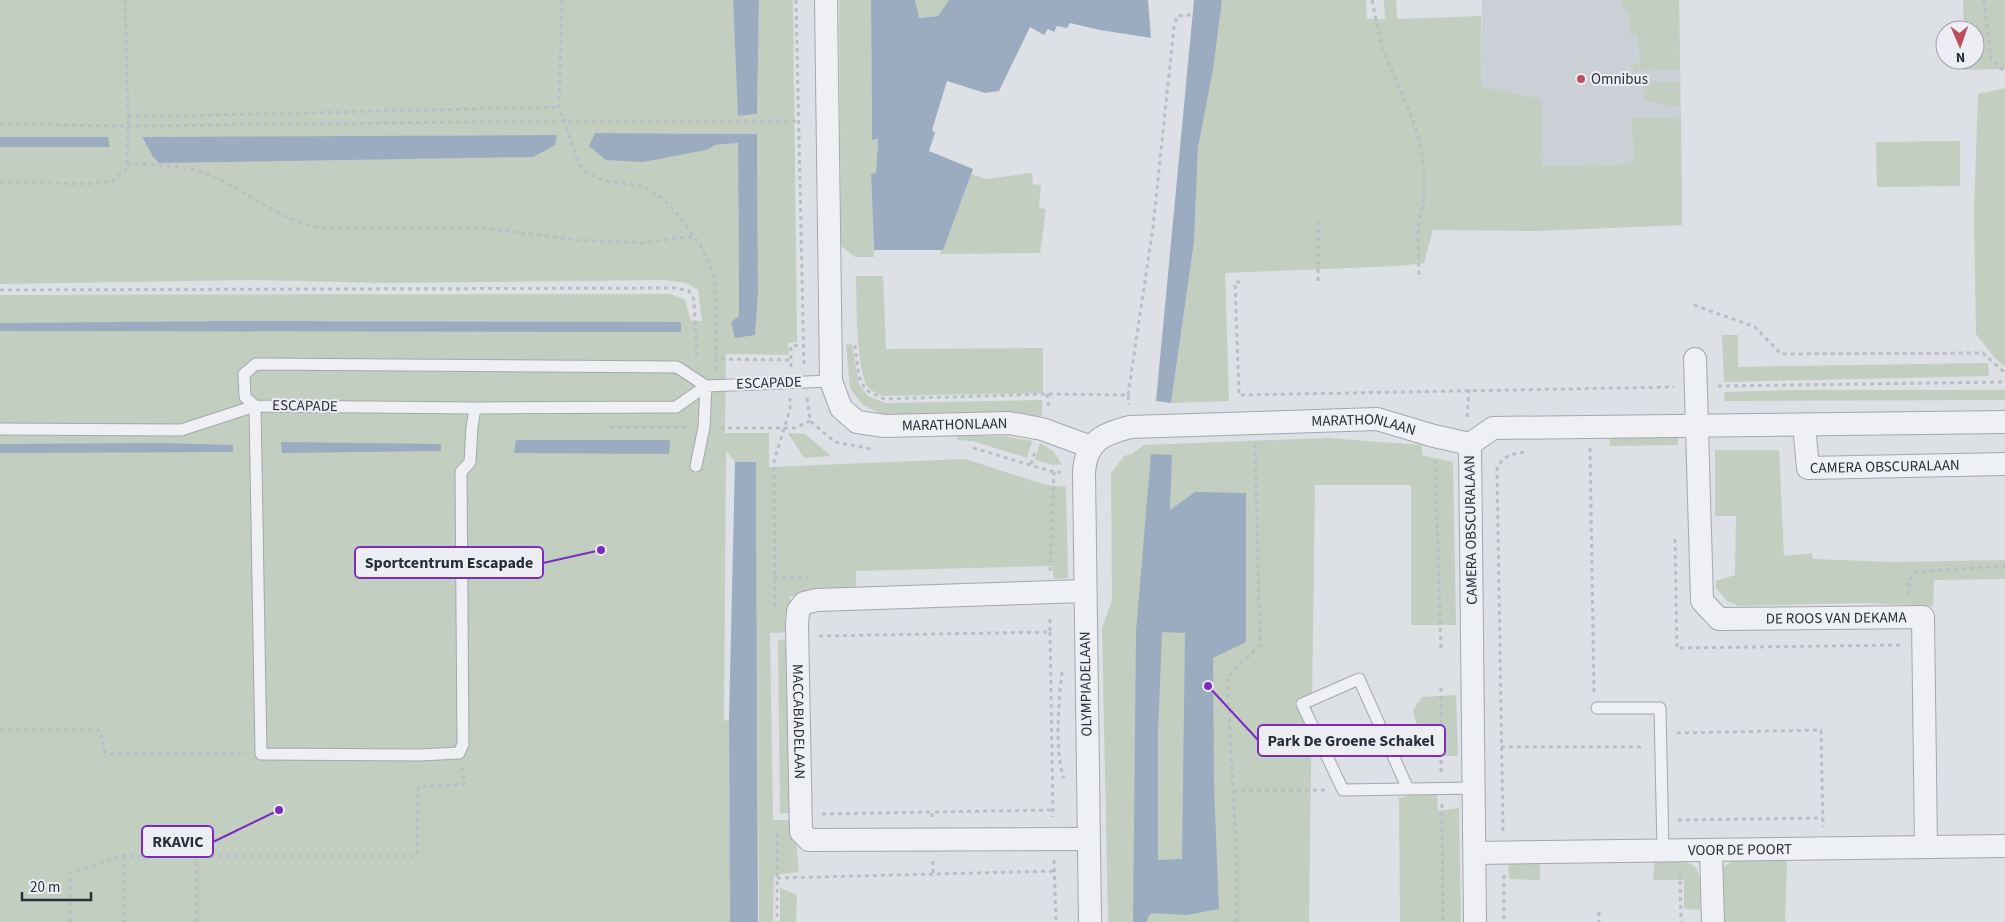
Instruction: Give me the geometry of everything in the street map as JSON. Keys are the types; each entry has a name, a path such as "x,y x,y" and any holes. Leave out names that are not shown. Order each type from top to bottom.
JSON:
{"street":[{"name":"MARATHONLAAN","path":"826,0 831,381 841,408 857,422 885,426 1009,423 1029,425 1091,447 1109,432 1130,427 1378,419 1434,436 1470,444"},
{"path":"1695,359 1698,426"},
{"name":"CAMERA OBSCURALAAN","path":"1475,922 1470,444 1493,428 2005,422"},
{"name":"CAMERA OBSCURALAAN","path":"1804,425 1808,468 2005,464"},
{"name":"DE ROOS VAN DEKAMA","path":"1698,426 1702,601 1719,619 1923,617 1926,847"},
{"name":"OLYMPIADELAAN","path":"1090,922 1084,591 1084,472 1085,456 1091,447"},
{"name":"MACCABIADELAAN","path":"1084,591 817,600 804,603 798,611 797,625 801,832 809,840 1088,839"},
{"name":"VOOR DE POORT","path":"1474,853 2005,846"},
{"path":"1710,850 1713,922"}],"lane":[{"name":"ESCAPADE","path":"706,386 677,367 256,364 244,374 245,397 255,406 475,408 676,406 706,386 831,381"},
{"path":"696,466 704,428 706,386"},
{"path":"0,429 182,430 255,406 261,754 420,756 459,753 463,744 461,472 470,462 475,408"},
{"path":"1408,789 1359,678 1302,704 1343,790 1474,788"},
{"path":"1597,708 1660,708 1662,820 1671,850"}],"path":[{"path":"0,182 87,184 113,181 127,169 128,117 125,0"},
{"path":"562,0 559,107 579,164 586,172 602,180 642,186 662,198 675,211 701,246 715,278 716,359 714,375"},
{"path":"716,359 791,360 791,346 804,345 796,0"},
{"path":"1372,0 1382,48 1409,110 1420,141 1424,170 1424,199 1418,228 1419,279"},
{"path":"1984,0 1991,59 2005,72"},
{"path":"1130,427 1128,395 1153,227 1174,27 1177,16 1191,15"},
{"path":"128,117 559,107"},
{"path":"0,124 128,126 564,121 798,121"},
{"path":"127,163 206,173 281,216 301,224 320,228 484,228 577,240 642,243 694,236"},
{"path":"1318,218 1318,281"},
{"path":"1240,282 1235,282 1240,369 1239,395 2005,382"},
{"path":"0,290 676,288 689,291 694,300 698,363"},
{"path":"1694,305 1755,327 1782,354 1982,353 2005,373"},
{"path":"855,340 860,377 866,390 884,399 1047,394 1128,395"},
{"path":"1237,922 1237,862 1228,677 1260,645 1254,394"},
{"path":"601,427 795,428 810,421"},
{"path":"1590,428 1594,696 1597,708"},
{"path":"1434,436 1440,648"},
{"path":"1581,450 1599,450"},
{"path":"1504,922 1497,469 1501,460 1509,455 1536,452"},
{"path":"1909,617 1909,580 1917,572 2005,566"},
{"path":"1050,632 1056,922"},
{"path":"0,730 100,730 106,754 261,754"},
{"path":"1660,733 1821,730 1823,848"},
{"path":"1473,747 1661,747"},
{"path":"70,922 70,873 123,856 417,856 418,787 465,784 459,753"},
{"path":"1233,791 1343,790"},
{"path":"801,815 932,812"},
{"path":"1662,820 1823,818"},
{"path":"1671,850 1681,922"},
{"path":"123,856 124,922"},
{"path":"197,856 197,922"},
{"path":"777,878 1054,872"},
{"path":"1599,912 1599,922"}],"shaded area":[{"name":"Omnibus","path":"1482,0 1679,0 1681,117 1632,118 1635,164 1542,166 1541,99 1481,88"}],"green space":[{"path":"0,0 733,0 739,116 757,114 759,0 793,0 797,342 788,343 789,355 726,354 725,433 769,433 769,467 965,459 1046,485 1066,487 1068,578 1054,579 1052,566 856,571 856,595 790,596 790,632 770,633 773,820 794,820 799,872 774,875 773,922 759,922 756,465 735,462 726,450 724,721 729,720 730,922 0,922 0,331 619,328 671,322 302,321 0,323 0,295 671,294 685,300 691,321 702,321 698,290 686,283 664,280 384,283 249,280 0,284 0,147 110,147 108,137 0,137","holes":["595,133 757,134 758,293 755,335 732,322 739,316 738,143 715,145","556,135 159,163 153,157 142,138"]},
{"path":"839,0 871,0 872,140 878,139 876,174 871,174 874,257 855,257 841,246"},
{"path":"915,0 949,0 938,16 918,18"},
{"path":"1222,0 1366,0 1367,19 1385,19 1384,0 1396,0 1397,19 1481,16 1481,87 1541,99 1542,166 1634,164 1632,118 1681,117 1682,225 1537,231 1433,230 1424,263 1398,266 1225,273 1229,401 1171,403 1194,242 1198,147"},
{"path":"1622,0 1679,0 1680,70 1633,71 1633,64 1640,63 1638,35 1630,35 1629,10 1623,10"},
{"path":"1963,0 2005,0 2005,69 1985,69 1985,20 1964,20"},
{"path":"1643,82 1680,82 1680,107 1645,101"},
{"path":"2005,88 2005,367 1993,356 1976,334 1974,212 1978,94"},
{"path":"1960,141 1960,186 1877,187 1876,142"},
{"path":"1032,173 1033,184 1041,185 1039,208 1046,209 1040,253 940,254 971,174 985,179"},
{"path":"856,276 883,276 886,349 1043,348 1043,393 882,396 873,391 864,379 861,367"},
{"path":"1722,335 1738,335 1738,367 1988,363 1989,376 1724,382"},
{"path":"852,344 859,384 868,396 886,403 1042,400 1042,416 989,413 884,416 862,404 850,388 846,345"},
{"path":"2005,390 2005,400 1725,401 1724,392"},
{"path":"788,433 805,434 831,456 804,458"},
{"path":"1678,434 1678,445 1610,446 1609,435"},
{"path":"957,436 1004,436 1032,441 1027,458 973,441 957,440"},
{"path":"1327,438 1422,445 1422,455 1453,462 1456,625 1411,625 1411,485 1315,485 1309,922 1108,922 1102,628 1112,600 1111,473 1124,456 1132,454 1144,445"},
{"path":"1040,443 1053,451 1062,464 1053,465 1035,460"},
{"path":"1715,450 1779,450 1784,556 1812,553 1813,559 1894,562 2005,560 2005,579 1934,580 1933,606 1864,603 1739,606 1727,601 1716,588 1716,581 1735,575 1736,516 1715,516"},
{"path":"791,639 795,813 780,813 778,640"},
{"path":"1456,695 1458,756 1424,756 1413,710 1422,697"},
{"path":"1412,795 1437,795 1438,811 1459,808 1461,922 1400,922 1399,798"},
{"path":"1655,860 1682,861 1695,868 1699,874 1700,910 1684,909 1684,880 1653,880"},
{"path":"1787,860 1785,922 1722,922 1720,880 1723,867 1733,861"},
{"path":"1540,861 1540,880 1509,879 1508,862"},
{"path":"780,888 797,895 796,922 780,922"}],"water":[{"path":"733,0 759,0 757,114 738,116"},
{"path":"871,0 915,0 919,18 938,16 949,0 1148,0 1151,38 1070,23 1067,28 1057,26 1054,32 1048,29 1044,35 1030,27 999,91 985,93 947,81 932,130 935,133 929,151 973,169 943,250 874,250 871,174 876,173 878,139 872,140"},
{"path":"1194,0 1222,0 1213,70 1198,147 1194,242 1171,403 1156,401"},
{"path":"595,133 757,134 758,293 755,335 735,338 731,322 739,316 738,143 715,145 706,150 643,162 606,160 589,146"},
{"path":"557,135 555,145 533,157 159,163 153,157 142,137"},
{"path":"0,137 108,137 110,147 0,147"},
{"path":"226,321 681,322 681,332 0,331 0,323"},
{"path":"516,440 670,440 669,454 514,453"},
{"path":"281,442 441,444 441,451 282,453"},
{"path":"161,443 233,445 233,452 0,453 0,444"},
{"path":"1151,454 1172,455 1170,510 1195,492 1246,493 1246,642 1213,658 1214,785 1219,909 1187,915 1152,913 1148,917 1147,922 1133,922 1136,631","holes":["1162,632 1185,633 1182,859 1158,860 1158,731"]},
{"path":"735,462 756,462 758,922 730,922 729,720"}],"place":[{"name":"Omnibus","path":"1581,79"},
{"name":"Sportcentrum Escapade","path":"601,550"},
{"name":"Park De Groene Schakel","path":"1208,686"},
{"name":"RKAVIC","path":"279,810"}]}
